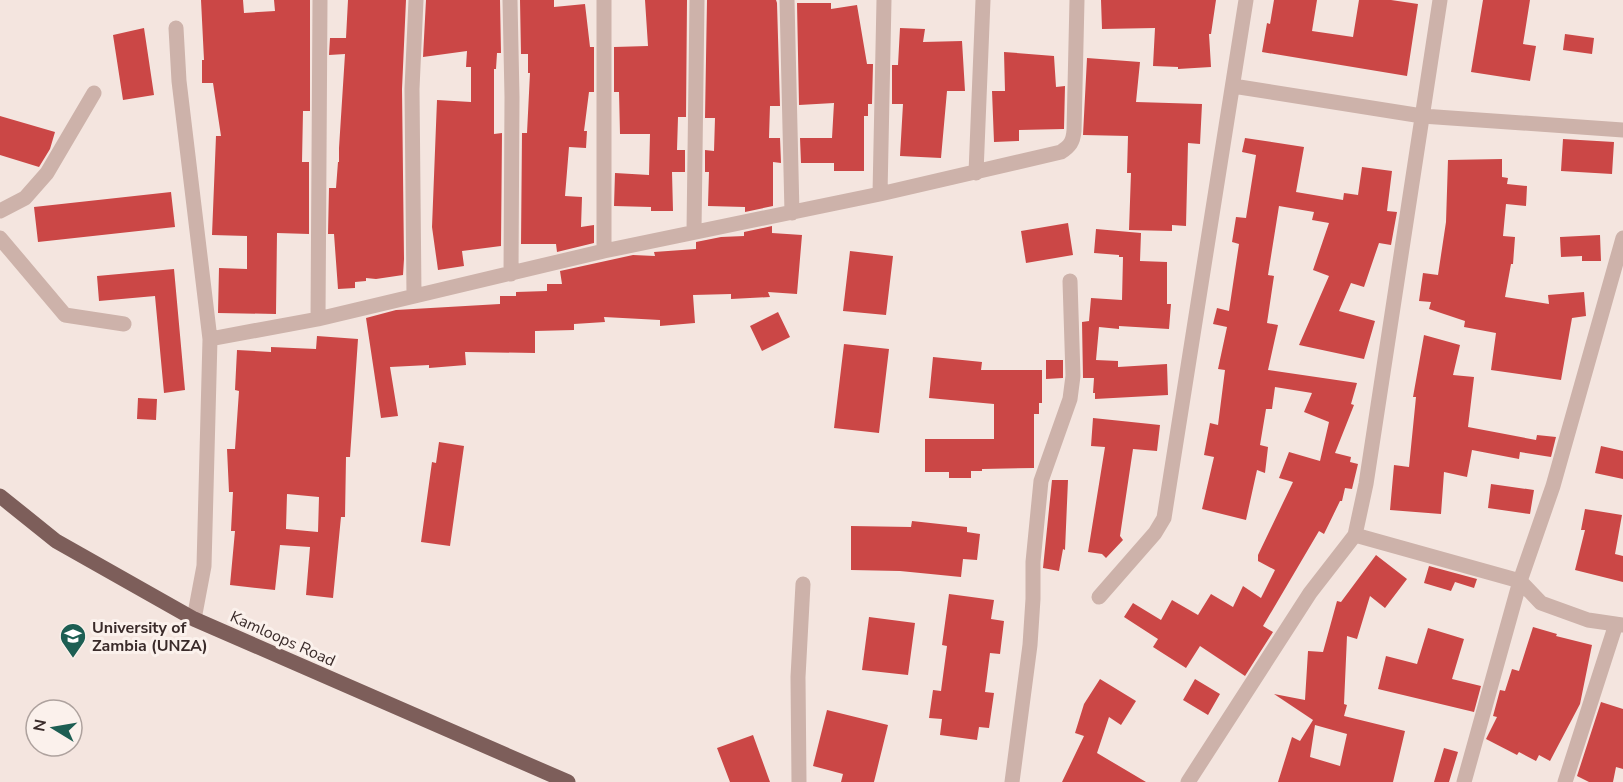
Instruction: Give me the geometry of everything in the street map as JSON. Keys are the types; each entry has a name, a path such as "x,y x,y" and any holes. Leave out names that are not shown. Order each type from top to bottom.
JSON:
{"main road":[{"name":"Kamloops Road","path":"0,496 56,541 194,619 568,782"}],"street":[{"path":"318,319 320,0"},
{"path":"414,295 412,89 416,0"},
{"path":"510,0 511,274"},
{"path":"604,0 604,251"},
{"path":"694,231 697,0"},
{"path":"787,0 792,213"},
{"path":"880,195 884,0"},
{"path":"976,173 982,0"},
{"path":"210,339 318,319 604,251 880,195 1061,152 1069,147 1074,131 1077,0"},
{"path":"1100,597 1155,533 1164,518 1246,0"},
{"path":"1188,782 1310,592 1355,535 1366,484 1440,0"},
{"path":"176,28 179,81 210,339 204,566 194,619"},
{"path":"1233,86 1422,116 1623,130"},
{"path":"0,211 25,198 47,173 94,93"},
{"path":"0,238 65,315 124,324"},
{"path":"1464,782 1520,581 1553,486 1623,238"},
{"path":"1012,782 1030,645 1034,600 1033,562 1041,481 1070,399 1073,376 1070,281"},
{"path":"1355,535 1520,581 1540,603 1588,620 1619,625 1565,782"},
{"path":"799,782 798,677 802,584"}],"building":[{"path":"201,0 243,0 244,13 275,11 274,0 310,0 310,111 303,111 302,162 309,162 309,234 277,233 276,314 218,313 219,268 247,269 247,236 212,235 216,136 221,136 213,83 202,83 202,60 204,60"},
{"path":"348,0 406,0 402,89 404,259 403,275 376,279 366,278 366,281 355,282 355,288 338,289 334,234 328,234 329,188 336,188 345,54 329,55 330,38 346,38"},
{"path":"426,0 500,0 501,53 497,53 496,69 494,69 494,134 502,133 501,246 462,251 464,266 438,270 432,227 437,100 471,102 471,67 466,67 467,51 423,57"},
{"path":"520,0 554,0 554,7 585,4 590,47 594,47 594,92 589,92 584,131 587,131 586,148 569,147 565,196 582,197 581,227 594,225 594,243 557,252 556,244 521,244 522,133 527,133 530,73 528,73 528,54 521,54"},
{"path":"645,0 687,0 686,117 678,117 677,150 685,150 685,172 672,172 673,211 651,211 651,207 614,206 615,173 649,175 650,134 620,134 619,92 614,92 614,47 648,46"},
{"path":"707,0 776,0 777,3 780,106 770,106 769,138 780,138 781,163 773,162 773,206 745,212 745,207 708,206 709,172 705,172 705,150 714,151 715,118 705,118"},
{"path":"1101,0 1216,0 1211,34 1209,34 1211,67 1178,69 1178,67 1153,66 1155,28 1102,29"},
{"path":"1274,0 1317,0 1312,31 1353,37 1359,0 1391,0 1418,4 1407,76 1262,52"},
{"path":"1483,0 1530,0 1523,44 1536,46 1530,81 1471,72"},
{"path":"797,3 831,3 831,9 857,5 867,64 873,64 872,104 868,104 868,116 864,116 864,171 834,171 834,163 801,163 800,138 832,138 834,103 799,105"},
{"path":"144,28 154,95 123,100 113,35"},
{"path":"900,28 925,29 923,42 962,41 965,91 947,91 941,158 900,156 903,104 892,104 892,65 898,65"},
{"path":"1565,34 1594,38 1592,54 1563,50"},
{"path":"1004,52 1054,56 1056,87 1065,86 1064,129 1019,130 1019,141 994,142 992,91 1005,91"},
{"path":"1087,58 1140,62 1136,102 1202,104 1200,144 1188,143 1186,226 1172,225 1172,231 1129,230 1131,173 1127,173 1128,136 1083,135"},
{"path":"0,116 55,132 50,149 39,167 0,155"},
{"path":"1245,138 1304,147 1296,192 1343,200 1344,193 1358,195 1362,167 1392,171 1387,211 1397,212 1391,245 1379,243 1364,287 1351,283 1339,311 1375,321 1364,359 1299,345 1329,276 1313,270 1329,223 1312,220 1314,212 1279,206 1268,275 1274,276 1267,323 1278,325 1268,370 1357,383 1351,404 1354,405 1335,453 1351,457 1350,462 1358,464 1352,489 1345,488 1342,501 1324,534 1319,531 1263,626 1273,632 1245,676 1200,646 1186,668 1153,647 1158,639 1124,617 1133,603 1161,620 1172,600 1198,615 1211,594 1233,607 1243,586 1261,598 1275,570 1258,561 1258,555 1293,482 1279,478 1289,452 1320,461 1329,422 1304,412 1312,393 1275,387 1272,409 1266,409 1260,445 1268,447 1265,473 1257,470 1246,520 1202,509 1214,457 1204,455 1210,423 1218,425 1225,370 1218,369 1227,327 1213,324 1217,308 1229,311 1239,244 1232,242 1236,217 1246,218 1256,155 1242,152"},
{"path":"1563,139 1614,142 1612,174 1561,171"},
{"path":"1502,159 1502,177 1508,178 1507,184 1527,186 1526,206 1506,204 1503,236 1515,237 1513,264 1511,264 1505,297 1549,304 1548,295 1584,292 1586,316 1572,318 1561,380 1491,370 1496,333 1464,327 1465,321 1429,309 1431,302 1419,301 1423,273 1438,275 1446,222 1448,160"},
{"path":"171,192 175,227 38,242 34,207"},
{"path":"1068,223 1073,255 1026,263 1021,231"},
{"path":"772,226 772,233 802,235 797,294 768,292 770,297 731,299 731,294 693,295 695,323 660,326 660,320 604,317 605,322 574,324 574,330 535,331 535,353 465,352 466,365 429,368 429,365 390,367 398,416 381,418 366,318 396,310 500,304 500,296 516,296 516,292 547,291 547,284 562,284 560,271 633,255 655,256 654,252 696,249 696,242 721,237 744,236 744,232"},
{"path":"1096,229 1141,233 1140,261 1167,262 1167,304 1171,304 1169,329 1099,327 1096,360 1118,361 1118,367 1167,364 1168,395 1095,399 1094,378 1083,378 1082,322 1089,321 1091,298 1122,300 1123,257 1094,253"},
{"path":"1600,235 1601,261 1582,261 1582,256 1561,257 1560,237"},
{"path":"850,251 893,256 886,315 843,311"},
{"path":"174,269 185,390 164,393 155,296 99,301 97,276"},
{"path":"778,312 790,337 762,351 750,326"},
{"path":"1424,335 1460,345 1453,375 1474,377 1468,427 1536,440 1537,435 1556,437 1551,457 1520,452 1519,459 1472,450 1467,477 1444,472 1441,514 1390,510 1394,465 1409,467 1416,397 1413,397"},
{"path":"317,336 358,339 350,457 346,457 345,517 341,517 333,598 306,595 310,547 280,545 275,590 230,585 235,531 231,531 233,492 229,492 227,449 235,449 239,391 235,390 237,350 271,352 271,347 316,349","holes":["287,494 319,497 318,532 286,529"]},
{"path":"844,344 889,349 879,433 834,428"},
{"path":"933,357 982,362 981,370 1042,370 1042,403 1039,403 1039,414 1034,414 1034,468 982,469 982,471 971,471 971,478 949,478 949,472 925,472 925,439 994,439 994,404 929,398"},
{"path":"1046,360 1063,360 1063,378 1046,379"},
{"path":"138,398 157,399 156,420 137,419"},
{"path":"1093,418 1160,425 1157,451 1133,449 1120,536 1123,540 1106,558 1102,554 1088,552 1105,447 1091,446"},
{"path":"439,442 464,446 450,546 421,542 432,462 436,463"},
{"path":"1601,446 1623,451 1623,479 1595,473"},
{"path":"1052,480 1068,480 1065,550 1063,549 1059,571 1043,568"},
{"path":"1491,484 1534,490 1530,514 1488,508"},
{"path":"1585,509 1622,515 1615,554 1623,556 1623,582 1575,570 1585,530 1581,530"},
{"path":"912,521 967,527 967,532 980,534 977,560 963,559 961,577 900,571 851,570 851,526 911,527"},
{"path":"1376,555 1407,579 1385,608 1370,596 1357,639 1347,636 1344,704 1347,705 1344,716 1405,731 1393,782 1278,782 1292,737 1300,741 1313,720 1274,694 1305,700 1308,651 1323,652 1337,601 1341,602","holes":["1315,725 1347,734 1340,766 1310,757"]},
{"path":"1429,566 1477,579 1474,588 1455,582 1451,591 1424,583"},
{"path":"949,594 994,600 991,619 1004,621 1000,654 990,653 985,692 994,693 989,728 979,727 977,740 940,735 942,719 929,718 933,690 941,691 947,646 942,645"},
{"path":"869,617 915,623 908,675 862,670"},
{"path":"1533,627 1557,634 1556,636 1592,645 1580,704 1550,761 1539,755 1536,761 1519,752 1517,755 1486,739 1497,717 1493,716 1500,690 1505,691 1512,669 1519,671"},
{"path":"1428,628 1464,639 1452,679 1481,686 1474,712 1378,689 1386,656 1417,664"},
{"path":"1100,679 1136,701 1121,725 1109,717 1097,753 1146,782 1062,782 1084,736 1075,733 1084,704"},
{"path":"1195,679 1220,694 1208,715 1183,700"},
{"path":"1601,702 1623,709 1623,769 1616,767 1613,782 1589,782 1577,776"},
{"path":"827,710 888,725 874,782 841,782 843,774 813,766"},
{"path":"753,735 770,782 730,782 717,748"},
{"path":"1444,748 1458,752 1449,782 1434,782"}],"place":[{"name":"University of Zambia (UNZA)","path":"73,659"}]}
